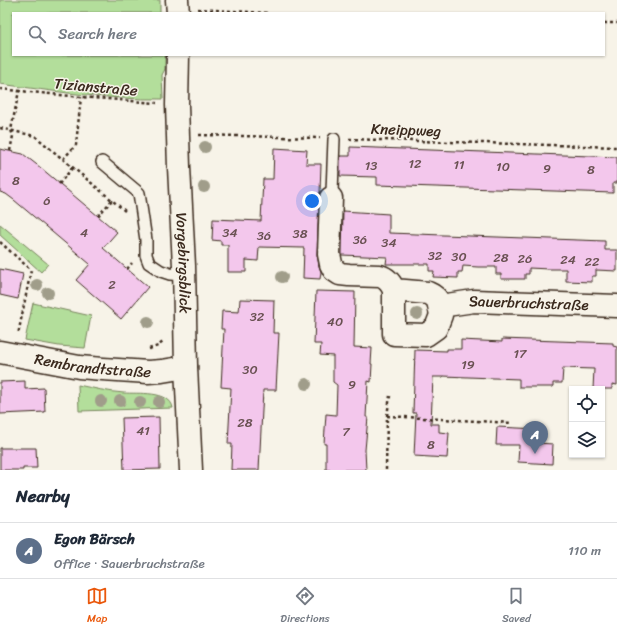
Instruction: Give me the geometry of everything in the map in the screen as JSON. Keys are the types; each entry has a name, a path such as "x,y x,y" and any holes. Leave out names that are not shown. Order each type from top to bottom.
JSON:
{"street":[{"name":"Vorgebirgsblick","path":"178,56 177,105 191,470"},
{"path":"332,195 329,254 330,264 334,270 340,274 349,276 380,276 385,278 392,285 394,290 394,334 426,335 436,328 441,315 440,306 436,298 428,293 394,290"},
{"name":"Sauerbruchstraße","path":"440,306 474,301 617,306"},
{"name":"Rembrandtstraße","path":"7,353 79,367 148,372 186,367"}],"lane":[{"path":"332,195 334,139"},
{"path":"102,162 139,193 146,240 146,255 149,263 161,271 170,274 184,275"}],"path":[{"path":"178,7 252,12"},
{"path":"605,23 617,23"},
{"name":"Tizianstraße","path":"0,88 177,105"},
{"path":"10,151 19,91"},
{"path":"63,159 76,144 82,97"},
{"path":"0,128 35,136 129,215"},
{"name":"Kneippweg","path":"194,135 617,147"},
{"path":"59,184 73,167"},
{"path":"98,216 112,200"},
{"path":"0,242 31,270 20,331 7,353"},
{"path":"131,256 132,263 138,268"},
{"path":"127,269 132,263"},
{"path":"148,372 146,350 158,346 165,340"},
{"path":"386,470 387,416 390,396"},
{"path":"387,416 513,423"}],"green space":[{"path":"0,0 160,0 160,12 12,12 12,56 165,56 165,69 162,75 163,99 101,97 0,84"},
{"path":"0,224 48,264 41,272 0,235"},
{"path":"33,303 91,316 85,348 59,346 25,340"},
{"path":"78,385 112,392 152,394 166,398 171,402 173,408 79,411"}],"building":[{"path":"350,147 617,157 617,183 613,183 613,193 377,185 377,177 340,176 340,156 350,156"},
{"path":"274,148 307,150 306,164 321,164 317,254 321,272 320,279 303,278 304,248 259,247 258,261 246,260 246,272 228,272 228,245 221,245 221,241 212,240 213,219 261,221 263,179 273,179"},
{"path":"0,149 23,154 117,232 103,248 148,287 121,319 76,280 90,264 14,200 6,194 0,192"},
{"path":"343,211 389,214 389,233 605,241 605,250 617,250 617,271 596,270 596,276 592,276 592,282 566,281 566,269 529,268 529,274 525,274 525,279 501,279 501,274 496,274 496,267 463,266 462,272 458,272 458,278 433,277 434,271 429,271 429,264 386,264 387,257 342,255"},
{"path":"0,269 23,274 18,299 0,295"},
{"path":"316,291 355,292 354,347 372,348 371,382 368,381 366,417 368,417 365,450 366,470 326,470 326,444 324,444 326,414 336,415 337,385 333,382 333,356 320,355 321,344 314,344"},
{"path":"240,299 274,300 273,333 279,333 276,390 263,390 259,470 231,470 232,444 228,444 231,388 221,387 224,329 221,329 222,311 239,312"},
{"path":"502,339 613,343 613,346 617,347 617,385 612,384 612,389 605,389 605,386 593,386 594,369 563,368 562,383 553,383 553,387 519,387 519,379 443,376 433,377 431,424 439,424 439,432 449,433 447,458 414,456 416,413 413,413 415,350 447,351 447,349 461,349 461,340 502,342"},
{"path":"25,381 25,389 44,388 45,412 0,414 0,382"},
{"path":"159,417 160,469 124,470 122,418"},
{"path":"497,427 538,429 537,443 553,444 552,464 518,462 519,445 496,445"},
{"path":"0,448 36,448 37,468 23,468 23,470 0,470"}],"place":[{"name":"Egon Bärsch","path":"535,454"}]}
